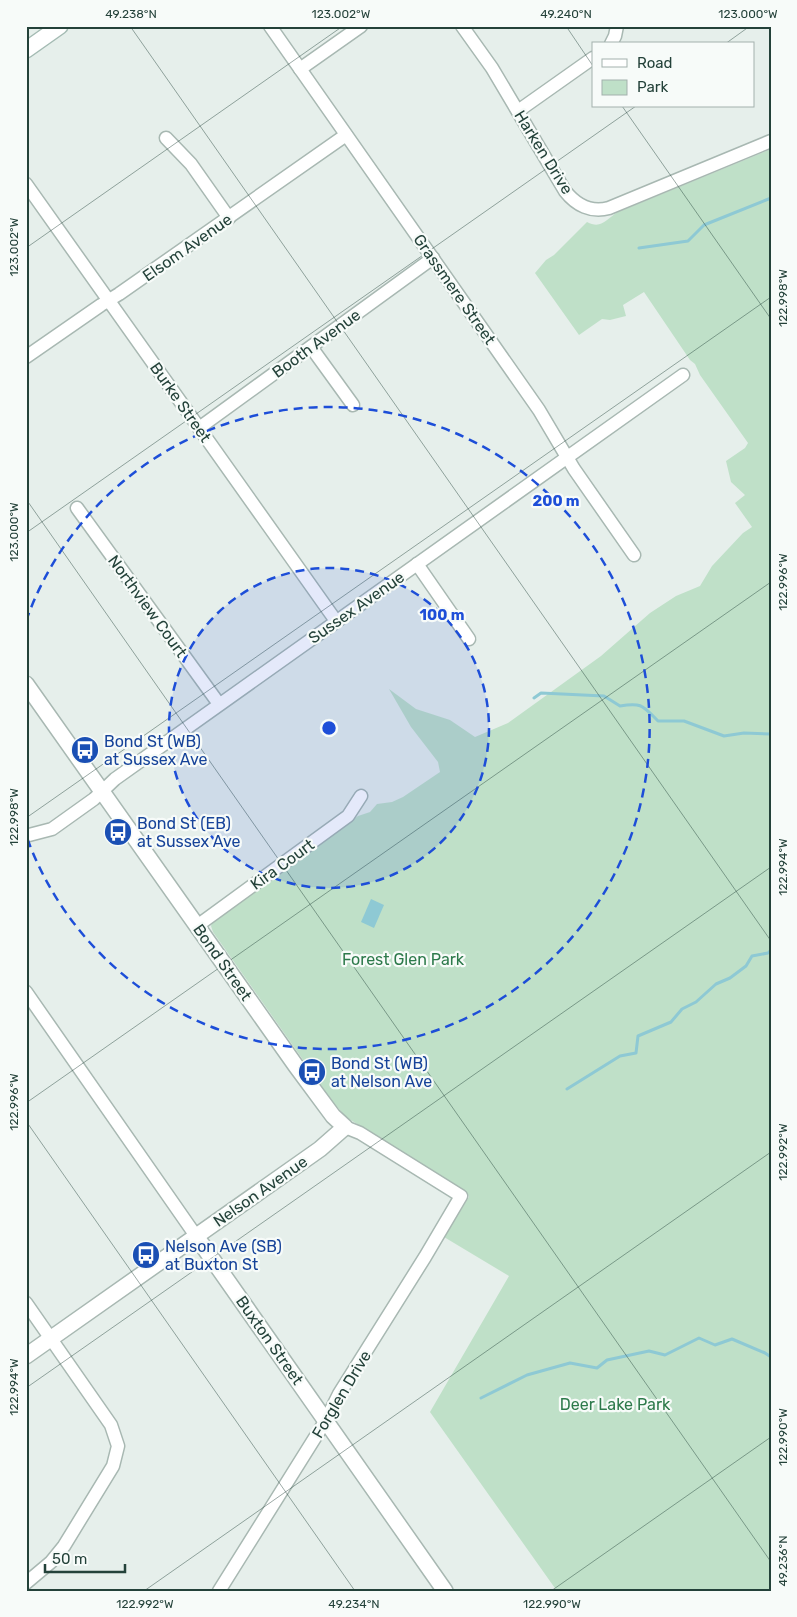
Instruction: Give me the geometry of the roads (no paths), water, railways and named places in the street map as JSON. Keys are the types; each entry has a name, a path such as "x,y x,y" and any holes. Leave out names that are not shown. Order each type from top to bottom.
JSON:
{"street":[{"path":"26,50 60,26"},
{"name":"Grassmere Street","path":"270,26 539,410 574,469 634,555"},
{"path":"300,69 361,26"},
{"name":"Harken Drive","path":"462,26 492,68 570,196 587,208 598,210 609,208 771,141"},
{"path":"612,42 617,26"},
{"path":"518,111 592,59"},
{"name":"Elsom Avenue","path":"26,356 229,218 346,135"},
{"path":"166,138 191,164 229,218"},
{"name":"Burke Street","path":"26,184 336,621"},
{"name":"Booth Avenue","path":"199,428 433,258"},
{"path":"311,347 353,405"},
{"name":"Sussex Avenue","path":"29,835 52,830 102,791 114,779 683,375"},
{"name":"Northview Court","path":"77,508 219,704"},
{"path":"417,564 469,640"},
{"name":"Bond Street","path":"26,684 333,1116 345,1127 360,1133 461,1196"},
{"name":"Kira Court","path":"197,926 348,816 361,796"},
{"name":"Buxton Street","path":"26,992 445,1591"},
{"name":"Nelson Avenue","path":"26,1356 320,1149 345,1127"},
{"name":"Forglen Drive","path":"219,1591 326,1420 339,1394 461,1196"},
{"path":"26,1304 111,1425 116,1439 117,1452 113,1466 64,1546 51,1562 26,1583"}],"water":[{"path":"371,899 384,905 374,928 361,922"}],"waterway":[{"path":"639,248 688,241 704,225 771,198"},
{"path":"534,698 541,693 604,696 620,706 642,706 658,721 684,721 724,736 744,733 771,734"},
{"path":"567,1089 620,1056 636,1053 638,1036 671,1022 682,1009 696,1002 716,984 730,978 746,966 752,956 768,953 771,950"},
{"path":"481,1398 527,1375 570,1363 597,1368 607,1360 649,1351 665,1355 699,1338 715,1345 732,1339 771,1357"}],"place":[{"name":"Bond St (WB) at Sussex Ave","path":"85,750"},
{"name":"Bond St (EB) at Sussex Ave","path":"118,832"},
{"name":"Bond St (WB) at Nelson Ave","path":"312,1072"},
{"name":"Nelson Ave (SB) at Buxton St","path":"146,1255"}],"park label":[{"name":"Forest Glen Park","path":"403,959"},
{"name":"Deer Lake Park","path":"615,1404"}]}
